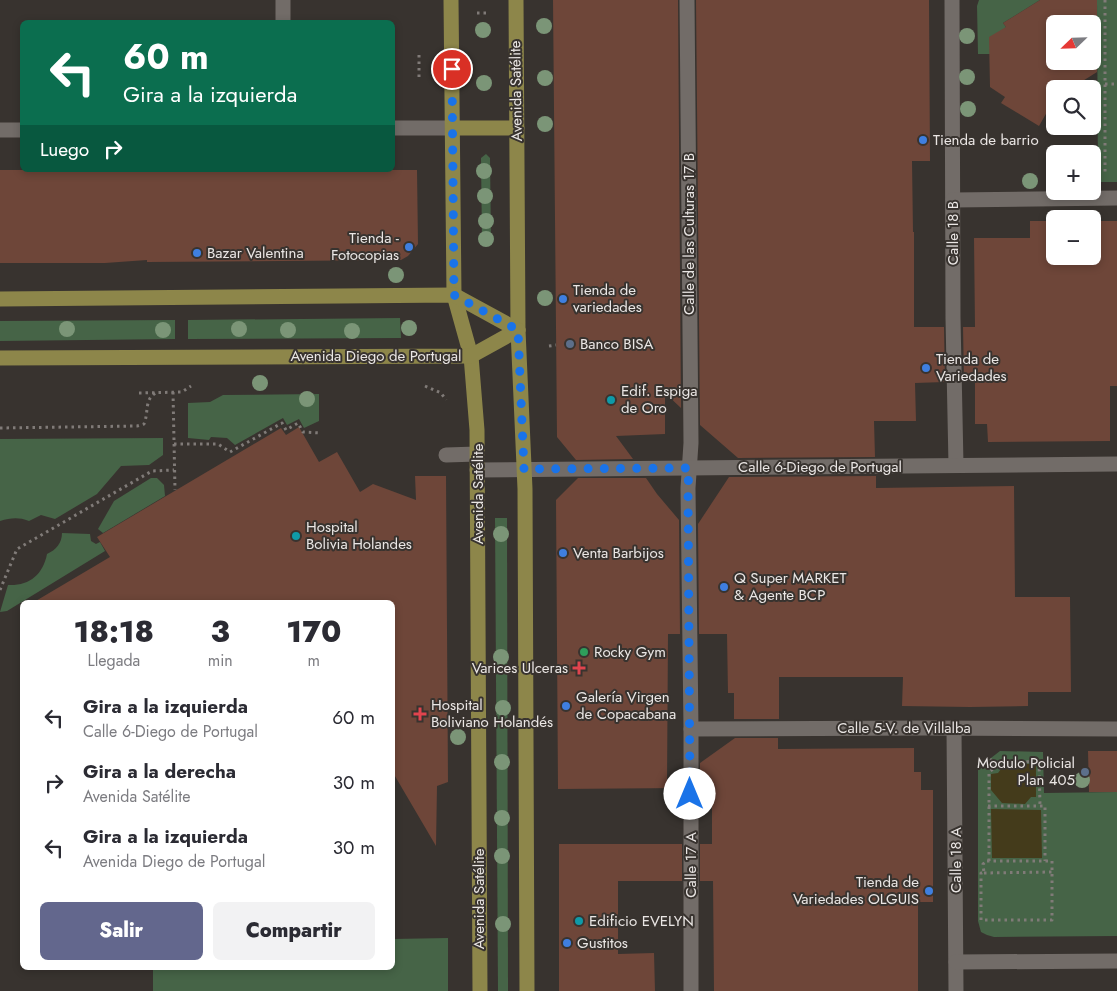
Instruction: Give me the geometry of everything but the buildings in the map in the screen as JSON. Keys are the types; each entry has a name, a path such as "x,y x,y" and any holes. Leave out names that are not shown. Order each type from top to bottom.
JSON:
{"main road":[{"name":"Avenida Satélite","path":"451,0 454,295 471,356 477,430 480,991"},
{"name":"Avenida Satélite","path":"516,0 518,330 524,469 527,991"},
{"path":"453,128 517,128"},
{"path":"0,299 454,295 518,330"},
{"name":"Avenida Diego de Portugal","path":"0,358 471,356 518,330"}],"street":[{"path":"283,0 283,20"},
{"name":"Calle de las Culturas 17 B","path":"687,0 691,443 689,468"},
{"name":"Calle 18 B","path":"952,0 956,465"},
{"path":"395,128 453,128"},
{"path":"0,130 20,130"},
{"path":"953,200 1117,198"},
{"path":"446,455 477,454"},
{"name":"Calle 6-Diego de Portugal","path":"477,470 1117,464"},
{"name":"Calle 17 A","path":"689,468 691,991"},
{"name":"Calle 18 A","path":"954,728 956,991"},
{"name":"Calle 5-V. de Villalba","path":"691,729 1117,729"},
{"path":"956,962 1117,960"}],"path":[{"path":"1105,0 1105,175"},
{"path":"474,14 492,14"},
{"path":"419,54 419,77"},
{"path":"1105,84 1117,84"},
{"path":"549,346 556,345"},
{"path":"139,393 182,392 191,386"},
{"path":"0,428 137,426 144,424 150,396 157,392"},
{"path":"173,392 175,490"},
{"path":"174,444 218,444 230,452 282,423 286,430 298,423 304,432 320,433"},
{"path":"0,590 17,549 152,471 174,470"},
{"path":"990,759 997,766"},
{"path":"989,861 988,772 1004,761 1040,762 1040,806"},
{"path":"988,806 1045,806 1045,861"},
{"path":"983,864 989,861 1052,861 1052,872 1052,920 981,920 981,873 1052,872"}],"green space":[{"path":"979,0 1040,0 1003,23 1006,27 990,54 978,54 977,6"},
{"path":"1097,0 1117,0 1117,182 1101,182 1101,145 1098,145 1098,135 1101,135 1101,80 1097,80 1097,70 1101,70 1101,15 1097,15"},
{"path":"486,154 490,158 491,241 486,244 482,241 481,158"},
{"path":"400,318 401,338 188,339 188,320"},
{"path":"175,320 175,339 0,341 0,321"},
{"path":"319,394 319,421 304,428 299,419 287,425 283,418 235,445 227,438 211,437 209,440 188,438 188,403 210,402 223,395"},
{"path":"163,438 163,455 149,465 121,466 97,494 55,519 41,515 29,521 15,518 0,521 0,439"},
{"path":"151,478 157,478 164,485 165,496 103,533 98,529 114,501"},
{"path":"495,518 507,518 508,991 498,991"},
{"path":"62,533 90,534 91,541 96,544 100,542 105,551 25,600 20,600 20,603 7,611 0,612 8,585 22,584 34,578 42,568 47,554 56,548"},
{"path":"1000,751 1043,752 1044,793 1117,792 1117,936 994,937 981,932 978,921 978,768"},
{"path":"448,938 448,991 153,991 153,970 395,970 395,939"}],"sand":[{"path":"1005,764 1036,764 1036,797 1031,797 1025,804 1002,803 991,790 991,774 998,773"},
{"path":"991,809 1041,810 1042,858 992,858"}],"place":[{"name":"Tienda de barrio","path":"923,140"},
{"name":"Tienda - Fotocopias","path":"409,247"},
{"name":"Bazar Valentina","path":"197,253"},
{"name":"Tienda de variedades","path":"563,299"},
{"name":"Banco BISA","path":"570,344"},
{"name":"Tienda de Variedades","path":"926,368"},
{"name":"Edif. Espiga de Oro","path":"611,400"},
{"name":"Hospital Bolivia Holandes","path":"296,536"},
{"name":"Venta Barbijos","path":"563,553"},
{"name":"Q Super MARKET & Agente BCP","path":"724,587"},
{"name":"Rocky Gym","path":"584,652"},
{"name":"Varices Ulceras","path":"579,668"},
{"name":"Galería Virgen de Copacabana","path":"566,706"},
{"name":"Hospital Boliviano Holandés","path":"420,714"},
{"name":"Modulo Policial Plan 405","path":"1085,772"},
{"name":"Tienda de Variedades OLGUIS","path":"929,891"},
{"name":"Edificio EVELYN","path":"579,921"},
{"name":"Gustitos","path":"567,943"}],"route":[{"path":"452,69 454,295 518,330 524,469 658,470 689,468 690,794"}]}
